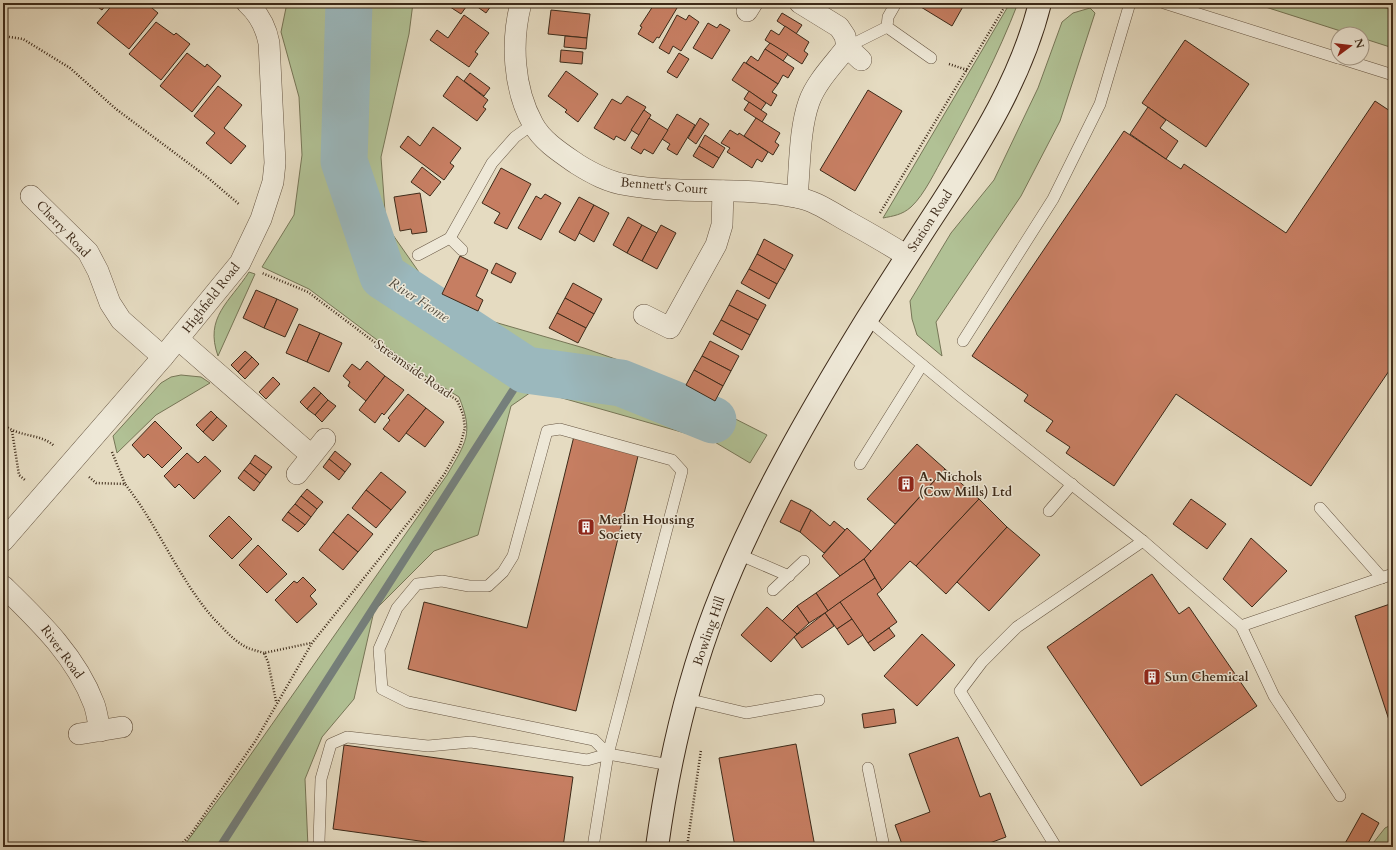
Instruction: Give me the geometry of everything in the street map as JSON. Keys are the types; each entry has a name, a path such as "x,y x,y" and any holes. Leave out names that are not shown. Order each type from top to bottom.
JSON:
{"main road":[{"name":"Station Road","path":"802,430 867,319 978,146 1004,96 1026,46 1040,3"},
{"name":"Bowling Hill","path":"657,847 670,765 687,699 714,612 738,554 802,430"}],"street":[{"name":"Highfield Road","path":"3,540 163,357 240,263 261,219 274,182 275,163 269,43 266,29 255,10 247,3"},
{"name":"Bennett's Court","path":"521,3 516,19 514,52 520,88 533,124 547,142 599,178 626,185 723,191 755,191 797,197 822,207 907,256"},
{"path":"797,197 804,121 809,102 820,82 854,53 839,27 800,3"},
{"name":"Bennett's Court","path":"644,315 670,328 716,245 722,225 723,191"},
{"name":"Cherry Road","path":"31,196 88,252 98,271 110,302 121,320 163,357"},
{"path":"178,339 311,456"},
{"path":"297,474 325,439"},
{"name":"River Road","path":"3,586 49,631 69,657 94,704 100,731"},
{"path":"79,734 122,727"}],"lane":[{"path":"854,53 887,27 888,17 896,3"},
{"path":"963,340 1053,199 1100,104 1130,3"},
{"path":"1164,3 1330,55"},
{"path":"887,27 931,58"},
{"path":"1364,66 1393,75"},
{"path":"418,255 450,238 492,163 515,137 533,124"},
{"path":"450,238 462,250"},
{"path":"867,319 922,365 1143,541 1241,626 1274,696 1340,796"},
{"path":"860,464 922,365"},
{"path":"593,847 608,754 682,471 672,460 560,430 548,431 513,556 503,572 488,586 469,586 442,581 417,584 397,608 379,649 382,689 408,702 594,740 608,754"},
{"path":"1049,511 1072,484"},
{"path":"1320,508 1382,578"},
{"path":"1056,847 960,691 982,662 1017,627 1143,541"},
{"path":"738,554 789,576"},
{"path":"773,590 804,561"},
{"path":"1241,626 1393,574"},
{"path":"687,699 746,713 818,700"},
{"path":"321,847 319,842 321,779 331,744 347,737 428,746 471,742 587,760 608,754 670,765"},
{"path":"868,768 884,847"}],"path":[{"path":"868,233 1007,3"},
{"path":"3,36 23,39 70,68 116,109 207,177 237,203 261,219"},
{"name":"Streamside Road","path":"179,847 191,834 252,746 312,643 424,503 445,473 460,446 465,428 463,414 457,400 422,378 308,292 240,263"},
{"path":"3,424 12,431 48,440 96,483 125,484"},
{"path":"12,431 19,475 41,496"},
{"path":"95,435 114,454 125,484 135,497 184,581 200,603 227,634 245,647 264,654 312,643"},
{"path":"264,654 268,662 277,702"},
{"path":"687,847 702,748"}],"green space":[{"path":"287,3 413,3 409,34 381,157 386,225 435,295 484,319 584,348 621,361 767,435 750,463 713,441 534,390 511,406 478,535 434,551 374,611 354,699 322,737 305,779 308,847 183,847 235,777 447,475 466,438 466,420 459,397 424,375 309,289 262,267 294,215 302,155 299,97 281,32"},
{"path":"1010,3 1018,3 1002,42 975,98 930,182 921,196 908,210 897,215 883,218"},
{"path":"1253,3 1357,3 1393,9 1393,48 1370,41 1370,26 1330,26 1330,28"},
{"path":"1090,8 1095,13 1060,121 1021,196 936,322 942,356 917,335 912,319 910,301 951,233 994,180 1038,88 1062,22 1073,13"},
{"path":"249,272 255,274 218,356 214,331 217,320 227,301"},
{"path":"181,375 201,377 210,383 156,415 117,453 113,436 161,383 171,377"},
{"path":"1393,824 1393,847 1370,847 1385,828"}],"building":[{"path":"92,3 107,3 102,10"},
{"path":"114,3 146,3 158,13 129,49 97,23"},
{"path":"444,3 461,3 466,7 461,14"},
{"path":"472,3 493,3 486,13"},
{"path":"655,3 665,7 667,3 669,3 677,8 659,38 657,37 653,43 638,34 642,27 640,26"},
{"path":"965,3 952,26 916,4"},
{"path":"551,10 590,14 587,38 548,34"},
{"path":"782,13 802,25 796,34 777,21"},
{"path":"464,15 489,33 475,52 478,54 469,67 430,40 437,30 448,38"},
{"path":"677,15 686,20 689,15 699,22 681,51 673,46 669,54 659,48"},
{"path":"156,22 174,35 176,33 190,44 161,80 129,54"},
{"path":"708,23 717,28 720,24 730,30 712,59 693,48"},
{"path":"785,26 809,42 804,51 808,54 802,64 765,40 771,30 779,35"},
{"path":"565,36 587,38 586,49 564,47"},
{"path":"1185,40 1249,84 1206,147 1142,103"},
{"path":"770,43 788,54 783,61 765,49"},
{"path":"765,49 794,68 788,78 783,75 778,84 746,63 751,56 758,61"},
{"path":"561,50 583,52 582,64 560,62"},
{"path":"187,53 205,67 207,64 221,76 192,112 160,86"},
{"path":"679,53 689,59 677,78 667,72"},
{"path":"744,62 778,84 772,92 777,95 771,106 732,80"},
{"path":"566,71 598,94 578,122 565,112 567,110 548,96"},
{"path":"470,73 490,88 484,96 464,81"},
{"path":"457,76 488,100 483,107 486,109 477,121 443,96"},
{"path":"218,86 242,105 224,128 246,146 231,164 206,143 215,133 194,116"},
{"path":"868,90 902,111 855,191 820,170"},
{"path":"749,91 766,103 761,110 744,99"},
{"path":"627,96 646,107 625,141 616,136 614,140 594,128 612,99 621,104"},
{"path":"1375,101 1393,113 1393,365 1311,486 1176,394 1114,486 1066,453 1070,447 1046,431 1053,421 1024,401 1028,395 972,356 1124,131 1181,169 1184,164 1286,233"},
{"path":"749,102 767,114 762,122 744,110"},
{"path":"1148,107 1166,120 1160,128 1178,141 1166,159 1130,134"},
{"path":"644,110 651,115 639,135 631,130"},
{"path":"677,114 695,125 677,155 667,149 670,144 662,139"},
{"path":"649,118 668,130 653,154 644,149 641,154 631,148"},
{"path":"700,118 709,124 696,144 688,138"},
{"path":"756,118 780,133 775,142 779,145 773,155 744,136"},
{"path":"433,127 461,148 450,163 454,166 444,180 400,147 408,136 420,146"},
{"path":"730,130 738,135 739,133 768,152 762,162 757,159 752,168 727,152 730,148 721,143"},
{"path":"705,135 725,148 719,158 699,146"},
{"path":"699,146 719,158 713,168 693,156"},
{"path":"422,167 441,182 430,196 411,182"},
{"path":"501,168 531,184 507,229 494,223 500,213 482,203"},
{"path":"420,193 427,232 412,234 411,229 400,231 394,197"},
{"path":"545,194 561,203 541,240 518,228 536,196 541,199"},
{"path":"579,197 594,205 575,241 559,232"},
{"path":"594,205 609,213 594,242 579,233"},
{"path":"628,217 642,225 627,253 613,245"},
{"path":"642,225 657,233 642,261 627,253"},
{"path":"661,225 676,233 657,269 642,261"},
{"path":"764,239 793,255 785,270 757,254"},
{"path":"757,254 785,270 777,284 749,269"},
{"path":"460,256 488,270 476,296 483,300 478,311 442,294"},
{"path":"496,263 516,273 511,283 491,273"},
{"path":"749,269 777,284 769,299 741,283"},
{"path":"573,283 602,299 594,314 565,298"},
{"path":"256,290 277,299 264,328 243,318"},
{"path":"737,290 766,305 758,320 729,305"},
{"path":"565,298 594,314 586,328 557,313"},
{"path":"277,299 298,309 285,337 264,328"},
{"path":"729,305 758,320 750,335 721,320"},
{"path":"557,313 586,328 578,343 549,328"},
{"path":"721,320 750,335 742,350 713,334"},
{"path":"299,324 320,333 307,362 286,353"},
{"path":"320,333 342,343 329,372 307,362"},
{"path":"710,341 739,356 731,371 702,356"},
{"path":"245,351 252,357 238,372 231,365"},
{"path":"702,356 731,371 723,386 694,370"},
{"path":"252,357 259,364 245,379 238,372"},
{"path":"367,361 385,376 366,401 348,386 350,382 343,376 352,364 360,370"},
{"path":"694,370 723,386 715,401 686,385"},
{"path":"385,376 404,390 384,415 382,413 375,423 359,410"},
{"path":"273,377 280,384 266,399 259,392"},
{"path":"314,387 321,393 307,409 300,402"},
{"path":"321,393 328,400 315,415 307,409"},
{"path":"408,394 426,408 399,442 383,429 390,420 388,418"},
{"path":"328,400 336,406 322,422 315,415"},
{"path":"426,408 444,422 425,447 406,433"},
{"path":"211,411 217,417 203,432 196,425"},
{"path":"217,417 227,426 213,441 203,432"},
{"path":"155,421 182,448 162,468 148,454 144,458 132,445"},
{"name":"Merlin Housing Society","path":"574,436 639,452 576,711 408,669 424,602 527,628"},
{"name":"A. Nichols (Cow Mills) Ltd","path":"917,444 945,469 895,524 867,499"},
{"path":"335,451 351,464 345,472 329,459"},
{"path":"187,453 198,463 205,456 221,471 194,499 179,484 175,488 164,476"},
{"path":"255,455 272,467 266,475 250,463"},
{"path":"329,459 345,472 339,480 323,467"},
{"path":"250,463 266,475 260,483 244,470"},
{"path":"945,469 979,499 916,566 910,561 882,590 864,559"},
{"path":"244,470 260,483 254,491 238,478"},
{"path":"381,472 406,492 391,510 366,490"},
{"path":"307,489 323,502 317,509 301,496"},
{"path":"366,490 391,510 376,528 352,508"},
{"path":"301,496 317,509 311,517 295,504"},
{"path":"979,499 1007,527 946,594 916,566"},
{"path":"1191,499 1226,524 1207,549 1173,524"},
{"path":"791,500 811,510 800,532 780,522"},
{"path":"295,504 311,517 305,525 288,512"},
{"path":"811,510 830,526 834,521 845,530 824,553 800,532"},
{"path":"288,512 305,525 298,532 282,520"},
{"path":"348,514 373,534 358,552 333,532"},
{"path":"229,516 252,539 232,559 209,536"},
{"path":"1007,527 1040,555 989,611 957,582"},
{"path":"847,528 871,551 864,559 840,576 822,556"},
{"path":"333,532 358,552 343,570 319,550"},
{"path":"1251,538 1287,571 1252,607 1223,579"},
{"path":"258,545 287,574 267,593 239,565"},
{"path":"864,559 875,578 828,611 816,593"},
{"name":"Sun Chemical","path":"1152,574 1179,614 1189,607 1257,706 1141,786 1047,647"},
{"path":"303,577 316,590 310,596 317,604 297,623 275,600 294,581 297,583"},
{"path":"875,578 882,590 877,594 897,622 868,643 840,602"},
{"path":"816,593 828,611 809,623 797,606"},
{"path":"840,602 852,619 837,629 825,613"},
{"path":"1393,603 1393,719 1389,720 1355,616"},
{"path":"797,606 809,623 797,634 782,621"},
{"path":"767,607 797,634 771,662 741,635"},
{"path":"825,613 834,626 802,648 794,637"},
{"path":"852,619 863,635 848,645 837,629"},
{"path":"889,628 895,636 874,651 868,643"},
{"path":"922,634 955,665 917,706 884,676"},
{"path":"894,709 896,723 864,728 862,714"},
{"path":"958,737 980,797 990,793 1006,837 979,847 903,847 895,825 930,812 909,754"},
{"path":"796,744 815,847 735,847 719,758"},
{"path":"344,745 573,777 563,847 463,847 333,829"},
{"path":"1362,813 1379,823 1366,847 1343,847"}],"waterway":[{"name":"River Frome","path":"349,3 344,161 383,276 526,370 621,383 713,420"},
{"path":"220,847 526,370"}],"place":[{"name":"A. Nichols (Cow Mills) Ltd","path":"906,484"},
{"name":"Merlin Housing Society","path":"586,527"},
{"name":"Sun Chemical","path":"1152,677"}]}
